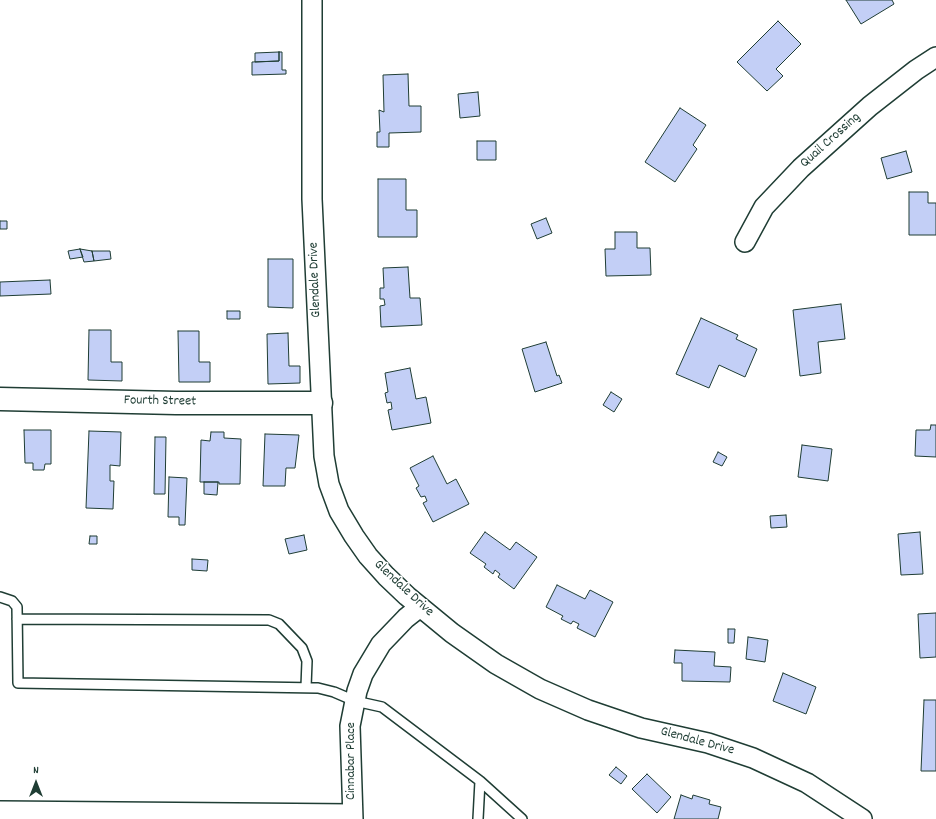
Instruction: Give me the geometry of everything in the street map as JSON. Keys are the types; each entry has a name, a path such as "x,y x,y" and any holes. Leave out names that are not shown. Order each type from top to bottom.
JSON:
{"street":[{"name":"Glendale Drive","path":"312,0 312,199 324,456 329,484 339,511 354,536 368,556 386,576 420,607 452,634 496,664 540,688 588,710 641,728 708,743 753,758 807,783 862,819"},
{"name":"Quail Crossing","path":"745,242 764,207 801,168 870,106 916,70 936,57"},
{"name":"Fourth Street","path":"0,399 176,403 321,403"},
{"name":"Cinnabar Place","path":"352,817 350,726 354,701 363,674 381,644 406,618 420,607"},
{"path":"0,811 352,817"}],"lane":[{"path":"0,597 12,601 17,607 18,683 318,688 354,701 382,707 480,781 522,819"},
{"path":"17,619 269,620 279,624 302,648 307,661 306,687"},
{"path":"478,819 480,781"}],"building":[{"path":"846,0 892,0 894,4 861,24"},
{"path":"778,21 801,44 776,69 783,76 767,91 737,62"},
{"path":"279,52 279,61 255,62 255,53"},
{"path":"279,52 282,52 282,70 286,70 286,74 252,75 252,62 279,61"},
{"path":"408,74 409,106 421,106 421,132 389,133 389,147 377,147 377,132 380,132 379,110 384,112 383,75"},
{"path":"478,92 480,116 460,118 458,94"},
{"path":"680,108 706,125 693,145 697,149 675,182 645,162"},
{"path":"477,141 496,141 496,160 477,160"},
{"path":"906,151 912,172 887,179 881,158"},
{"path":"378,179 406,179 406,210 417,210 417,237 378,237"},
{"path":"909,192 928,192 928,203 936,203 936,235 909,235"},
{"path":"546,218 552,233 537,239 531,224"},
{"path":"0,221 7,221 7,229 0,229"},
{"path":"615,232 637,232 637,248 650,248 651,275 606,276 605,249 615,249"},
{"path":"80,249 83,257 70,259 68,251"},
{"path":"80,249 92,251 94,261 84,262"},
{"path":"92,251 110,251 111,259 94,261"},
{"path":"268,259 293,259 293,308 268,307"},
{"path":"408,267 410,298 420,298 422,325 381,327 380,306 385,305 384,299 380,299 380,288 384,288 383,268"},
{"path":"50,280 51,294 0,296 0,282"},
{"path":"841,304 845,339 818,342 821,373 800,376 793,310"},
{"path":"227,311 240,311 240,319 227,319"},
{"path":"701,318 738,335 736,339 757,349 745,377 719,365 709,388 676,374"},
{"path":"89,330 111,330 111,362 122,362 122,381 88,380"},
{"path":"178,331 199,331 199,362 210,362 210,382 179,382"},
{"path":"288,333 289,366 300,366 300,383 268,384 267,334"},
{"path":"546,342 557,376 559,375 562,383 535,392 522,349"},
{"path":"410,368 416,399 426,397 431,423 392,430 388,410 392,409 391,402 387,403 385,393 388,392 385,373"},
{"path":"611,392 622,399 614,412 603,405"},
{"path":"931,425 936,425 936,457 915,456 916,430 930,430"},
{"path":"24,430 51,430 51,464 45,464 44,470 33,470 33,463 25,463"},
{"path":"89,431 121,432 120,466 110,465 110,481 114,481 113,509 86,508"},
{"path":"211,432 224,432 224,438 241,439 240,484 200,482 201,440 210,441"},
{"path":"265,434 299,435 295,468 286,468 285,486 263,486"},
{"path":"155,437 166,437 165,494 154,494"},
{"path":"802,445 832,449 828,481 798,477"},
{"path":"718,452 727,457 722,466 713,462"},
{"path":"433,456 447,484 456,479 469,504 433,522 423,503 427,501 425,496 421,497 416,488 419,486 410,468"},
{"path":"169,477 187,478 185,525 179,525 179,517 168,517"},
{"path":"204,482 218,482 217,495 204,494"},
{"path":"786,515 787,527 771,528 770,516"},
{"path":"485,532 510,550 516,542 537,557 514,589 498,577 500,574 495,570 493,574 484,567 486,564 470,553"},
{"path":"920,532 923,574 901,575 898,534"},
{"path":"304,535 307,550 289,554 285,539"},
{"path":"90,536 97,536 97,544 89,544"},
{"path":"192,559 208,560 207,571 192,570"},
{"path":"557,585 585,599 590,590 613,602 595,637 577,628 579,624 573,621 571,624 561,619 563,616 546,607"},
{"path":"936,613 936,657 920,658 918,614"},
{"path":"728,629 735,629 734,643 728,643"},
{"path":"748,637 768,640 765,662 746,659"},
{"path":"675,650 715,652 714,666 731,667 730,682 682,681 682,663 674,663"},
{"path":"783,673 816,687 806,714 773,701"},
{"path":"924,700 936,700 936,771 921,771"},
{"path":"616,767 627,776 621,784 609,775"},
{"path":"647,774 671,797 657,813 632,789"},
{"path":"681,795 692,799 693,795 710,800 709,804 721,807 718,819 674,819"}]}
